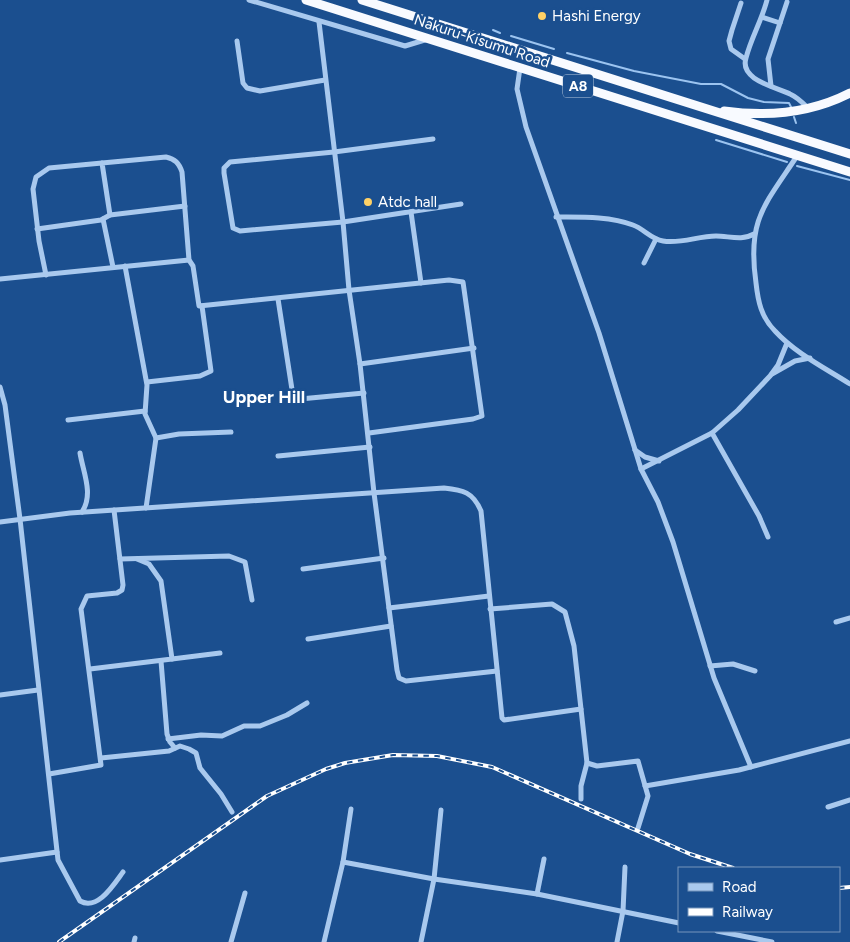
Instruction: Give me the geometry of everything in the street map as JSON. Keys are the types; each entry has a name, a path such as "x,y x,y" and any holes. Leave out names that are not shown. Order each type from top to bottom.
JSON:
{"highway":[{"name":"Nakuru-Kisumu Road","path":"306,0 850,172"},
{"name":"Nakuru-Kisumu Road","path":"362,0 850,154"},
{"path":"699,107 766,114 808,108 827,103 850,93"}],"street":[{"path":"249,0 405,46 428,39"},
{"path":"767,0 762,18 745,59 746,68 750,75 799,99 808,108"},
{"path":"771,86 768,59 787,2"},
{"path":"741,3 729,41 731,49 745,59"},
{"path":"762,18 780,23"},
{"path":"319,22 343,222 349,290 364,392 374,493 399,678 406,681 497,671"},
{"path":"237,41 243,83 246,88 260,91 325,80"},
{"path":"520,68 517,89 520,104 556,217 599,332 641,469 658,502 673,542 710,666 751,767"},
{"path":"433,138 334,152 230,162 224,168 231,222 236,230 343,222 461,204"},
{"path":"797,156 762,210 754,234 752,252 758,300 766,320 787,342 850,384"},
{"path":"46,275 37,229 33,189 36,177 49,168 173,159 182,172 189,260 193,266 197,303 202,306 452,280 463,282 482,414 480,417 369,433"},
{"path":"102,163 110,215"},
{"path":"37,229 103,219 110,215 185,206"},
{"path":"411,212 421,283"},
{"path":"556,217 625,222 634,225 656,239 670,242 718,236 742,238 754,234"},
{"path":"103,219 113,267"},
{"path":"644,262 656,239"},
{"path":"0,279 189,260"},
{"path":"125,266 147,382 148,393 145,412 151,432 156,438 146,508"},
{"path":"278,299 292,396 300,399 364,392"},
{"path":"147,382 200,376 211,371 202,306"},
{"path":"641,469 712,433 738,410 770,376 778,365 787,342"},
{"path":"360,364 474,348"},
{"path":"770,376 795,361 811,358"},
{"path":"0,388 20,519 56,852 61,870 80,901 85,904 94,903 104,895 124,872"},
{"path":"68,420 145,412"},
{"path":"156,438 179,434 231,432"},
{"path":"712,433 747,494 768,537"},
{"path":"278,456 370,447"},
{"path":"635,449 645,457 659,461"},
{"path":"80,453 86,474 88,499 82,512"},
{"path":"0,522 82,512 444,488 462,490 474,497 481,511 503,719 581,709"},
{"path":"49,774 100,766 101,758 82,604 87,596 117,593 122,590 114,510"},
{"path":"120,559 229,556 245,562 248,570 252,600"},
{"path":"303,569 384,558"},
{"path":"137,559 149,564 162,581 172,659"},
{"path":"390,608 489,596"},
{"path":"490,609 552,604 564,612 574,646 587,763 581,786 580,800"},
{"path":"836,622 850,618"},
{"path":"308,639 392,626"},
{"path":"90,669 220,653"},
{"path":"161,661 168,739 175,748"},
{"path":"710,666 733,664 755,671"},
{"path":"0,695 38,690"},
{"path":"168,739 200,735 222,736 244,726 260,726 287,715 307,703"},
{"path":"645,786 751,767 850,741"},
{"path":"101,758 169,751 184,746 196,754 200,768 221,794 232,812"},
{"path":"587,763 597,766 638,761 647,800 638,828"},
{"path":"828,806 850,800"},
{"path":"324,942 344,862 351,810"},
{"path":"421,942 434,879 441,810"},
{"path":"0,860 56,852"},
{"path":"537,894 544,859"},
{"path":"344,862 434,879 537,894 678,923"},
{"path":"617,942 623,912 625,866"},
{"path":"231,942 245,893"},
{"path":"722,932 772,942"}],"waterway":[{"path":"493,30 500,33"},
{"path":"511,36 554,49"},
{"path":"567,53 634,71 701,84 721,84 748,98 764,102 789,103 791,107"},
{"path":"794,117 796,123"},
{"path":"716,140 787,162"},
{"path":"797,166 850,180"}],"railway":[{"path":"59,942 267,796 326,769 345,763 393,755 437,756 492,767 690,854 730,867"},
{"path":"840,888 850,887"}],"place":[{"name":"Hashi Energy","path":"542,16"},
{"name":"Atdc hall","path":"368,202"}],"district":[{"name":"Upper Hill","path":"264,397"}]}
